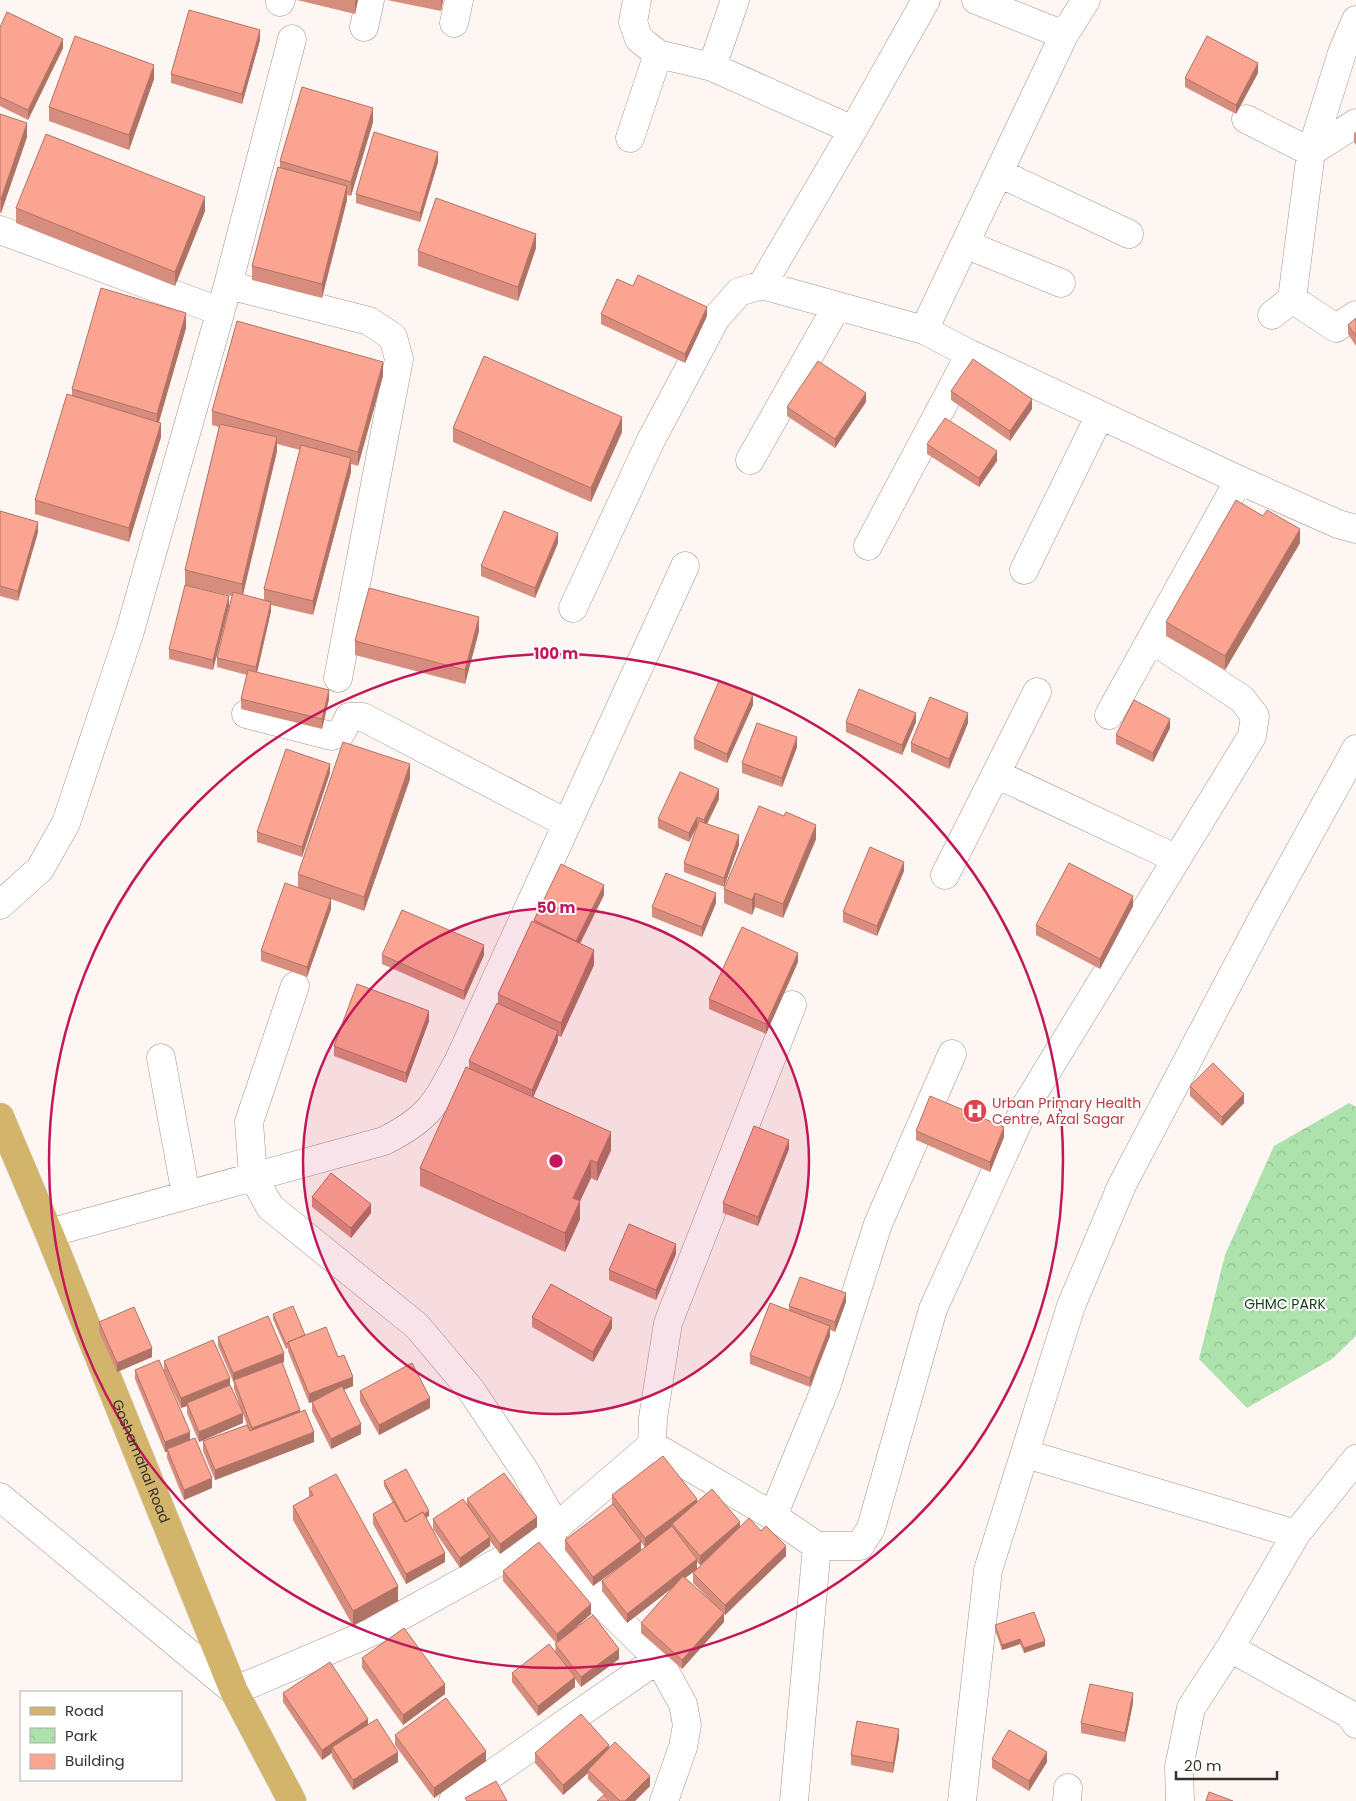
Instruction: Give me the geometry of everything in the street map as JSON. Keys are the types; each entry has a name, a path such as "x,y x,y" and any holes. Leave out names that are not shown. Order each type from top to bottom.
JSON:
{"main road":[{"name":"Goshamahal Road","path":"0,1117 49,1233 234,1691 292,1801"}],"street":[{"path":"364,27 370,0"},
{"path":"637,0 633,22 640,39 658,54 712,67 853,130"},
{"path":"712,67 735,0"},
{"path":"762,285 853,130 926,0"},
{"path":"976,0 1064,35"},
{"path":"924,330 1064,35 1086,0"},
{"path":"1356,20 1342,53 1311,152 1282,307 1336,328 1356,315"},
{"path":"0,905 40,869 66,823 130,631 219,311 228,285 292,38"},
{"path":"630,138 658,54"},
{"path":"1246,119 1311,152"},
{"path":"1311,152 1356,123"},
{"path":"999,173 1129,234"},
{"path":"0,230 219,311"},
{"path":"965,244 1060,283"},
{"path":"228,285 369,321 393,337 399,359 338,678"},
{"path":"573,608 651,440 716,318 740,292 762,285 924,330 970,354 1239,480 1338,524 1356,529"},
{"path":"750,460 837,306"},
{"path":"868,546 970,354"},
{"path":"1024,570 1100,415"},
{"path":"1109,715 1239,480"},
{"path":"49,1233 384,1141 409,1129 434,1106 460,1060 566,823 685,566"},
{"path":"652,1445 773,1516 817,1546 860,1546 871,1528 933,1309 1025,1107 1252,736 1255,716 1242,699 1151,639"},
{"path":"945,875 1037,692"},
{"path":"246,714 331,736 341,733 349,717 363,717 566,823"},
{"path":"962,1801 988,1570 1071,1306 1122,1185 1261,921 1356,749"},
{"path":"996,774 1177,859"},
{"path":"295,986 249,1122 254,1176 270,1207 417,1326 471,1390 525,1471 550,1514 547,1535 597,1599 658,1659 683,1704 687,1725 683,1747 664,1801"},
{"path":"0,1497 234,1691 372,1632 547,1535 652,1445 653,1418 668,1323 792,1005"},
{"path":"773,1516 826,1387 878,1224 952,1054"},
{"path":"161,1058 186,1195"},
{"path":"1026,1454 1296,1534"},
{"path":"1180,1801 1179,1767 1191,1708 1230,1648 1296,1534 1356,1459"},
{"path":"794,1801 817,1546"},
{"path":"1230,1648 1349,1714 1356,1724"},
{"path":"452,1801 658,1659"}],"green space":[{"name":"GHMC PARK","path":"1349,1103 1356,1107 1356,1336 1332,1359 1247,1408 1199,1359 1225,1255 1274,1146"}],"building":[{"path":"189,10 260,30 242,94 171,74"},
{"path":"7,12 63,39 28,110 0,97 0,27"},
{"path":"75,36 154,65 129,135 49,107"},
{"path":"1207,36 1258,63 1236,105 1185,78"},
{"path":"302,87 373,108 351,182 280,161"},
{"path":"0,114 27,123 1,199 0,199"},
{"path":"374,132 438,152 420,213 356,194"},
{"path":"46,134 205,197 175,272 16,208"},
{"path":"278,167 347,186 322,284 252,266"},
{"path":"436,198 536,234 518,287 418,251"},
{"path":"638,275 707,307 685,354 601,314 617,279 633,286"},
{"path":"101,288 186,313 157,414 72,389"},
{"path":"1356,318 1356,336 1348,325"},
{"path":"237,321 383,362 358,452 212,411"},
{"path":"484,356 622,417 591,488 453,428"},
{"path":"973,359 1032,399 1010,431 951,391"},
{"path":"818,361 866,393 835,439 787,407"},
{"path":"67,394 161,423 129,528 35,500"},
{"path":"945,418 997,451 979,478 927,444"},
{"path":"220,424 277,437 242,584 185,570"},
{"path":"301,445 351,458 313,601 264,589"},
{"path":"1236,500 1263,516 1267,510 1300,529 1225,656 1166,622"},
{"path":"0,511 38,522 18,591 0,586"},
{"path":"504,511 558,533 535,588 481,566"},
{"path":"185,585 229,596 213,660 169,649"},
{"path":"369,588 479,617 465,670 355,641"},
{"path":"233,592 271,602 256,667 217,658"},
{"path":"248,670 329,690 322,719 241,699"},
{"path":"719,681 753,695 727,754 694,739"},
{"path":"859,689 916,713 902,745 846,722"},
{"path":"930,697 968,713 949,759 911,743"},
{"path":"1134,700 1170,719 1153,753 1116,735"},
{"path":"757,723 797,737 782,778 742,763"},
{"path":"343,742 410,764 364,897 298,874"},
{"path":"286,749 330,764 302,847 257,832"},
{"path":"680,772 719,789 704,820 697,817 689,833 658,819"},
{"path":"759,806 784,816 786,812 816,825 783,904 755,893 752,900 724,889"},
{"path":"699,821 739,835 724,878 684,863"},
{"path":"870,847 904,862 877,926 843,912"},
{"path":"1069,863 1133,896 1100,959 1036,925"},
{"path":"561,864 604,885 576,941 534,920"},
{"path":"666,873 716,893 702,927 652,907"},
{"path":"285,883 331,899 307,967 261,951"},
{"path":"402,910 484,945 464,991 382,955"},
{"path":"532,921 594,950 561,1023 498,994"},
{"path":"742,927 798,953 766,1024 709,999"},
{"path":"357,984 429,1011 406,1073 334,1046"},
{"path":"497,1003 558,1031 532,1090 469,1061"},
{"path":"1213,1063 1244,1094 1222,1117 1190,1086"},
{"path":"466,1067 611,1132 597,1163 591,1160 573,1198 580,1201 565,1233 420,1168"},
{"path":"930,1096 1004,1127 990,1162 916,1131"},
{"path":"754,1126 789,1140 758,1217 723,1203"},
{"path":"331,1173 371,1204 351,1228 312,1197"},
{"path":"629,1224 676,1244 656,1290 609,1270"},
{"path":"800,1277 846,1293 835,1322 789,1306"},
{"path":"551,1284 612,1318 593,1352 532,1317"},
{"path":"770,1303 830,1326 810,1378 750,1355"},
{"path":"293,1306 305,1335 286,1344 273,1314"},
{"path":"134,1307 152,1348 117,1363 99,1322"},
{"path":"268,1316 284,1353 233,1373 218,1337"},
{"path":"326,1327 338,1357 344,1355 353,1377 309,1394 288,1342"},
{"path":"213,1340 230,1378 181,1398 164,1361"},
{"path":"159,1360 190,1432 165,1442 135,1370"},
{"path":"282,1362 300,1410 252,1428 234,1380"},
{"path":"412,1363 430,1398 379,1425 360,1391"},
{"path":"230,1385 243,1413 199,1432 187,1403"},
{"path":"342,1386 361,1424 331,1439 312,1402"},
{"path":"305,1410 314,1432 215,1470 203,1441 247,1425 250,1431"},
{"path":"195,1438 212,1478 184,1490 167,1449"},
{"path":"663,1456 697,1499 645,1538 612,1495"},
{"path":"406,1469 429,1511 424,1514 423,1512 406,1522 384,1481"},
{"path":"504,1473 537,1517 500,1544 467,1499"},
{"path":"336,1474 398,1586 353,1611 293,1506 313,1495 309,1488"},
{"path":"712,1489 740,1522 700,1556 672,1524"},
{"path":"463,1499 490,1537 460,1558 433,1519"},
{"path":"394,1502 405,1522 423,1512 445,1553 406,1574 373,1514"},
{"path":"613,1504 641,1541 593,1577 565,1540"},
{"path":"749,1518 761,1531 766,1526 786,1546 725,1605 693,1573"},
{"path":"672,1526 697,1559 627,1614 602,1581"},
{"path":"539,1542 591,1604 557,1634 503,1571"},
{"path":"683,1576 724,1613 682,1660 641,1623"},
{"path":"1034,1612 1045,1641 1024,1648 1020,1639 1002,1645 995,1625"},
{"path":"593,1615 619,1649 581,1677 555,1644"},
{"path":"404,1628 445,1684 403,1715 362,1658"},
{"path":"549,1644 575,1677 538,1706 512,1673"},
{"path":"330,1662 368,1719 322,1750 283,1693"},
{"path":"1090,1684 1133,1693 1125,1733 1081,1723"},
{"path":"446,1698 486,1751 434,1788 395,1735"},
{"path":"581,1714 609,1745 563,1785 535,1753"},
{"path":"377,1719 398,1752 353,1780 332,1747"},
{"path":"857,1721 899,1729 893,1763 851,1755"},
{"path":"1009,1730 1047,1752 1029,1781 992,1759"},
{"path":"615,1742 650,1776 625,1801 620,1801 588,1770"},
{"path":"496,1781 507,1801 467,1801 465,1798"},
{"path":"1209,1792 1233,1801 1206,1801"},
{"path":"604,1795 609,1801 597,1801"}],"place":[{"name":"Urban Primary Health Centre, Afzal Sagar","path":"975,1111"}]}
